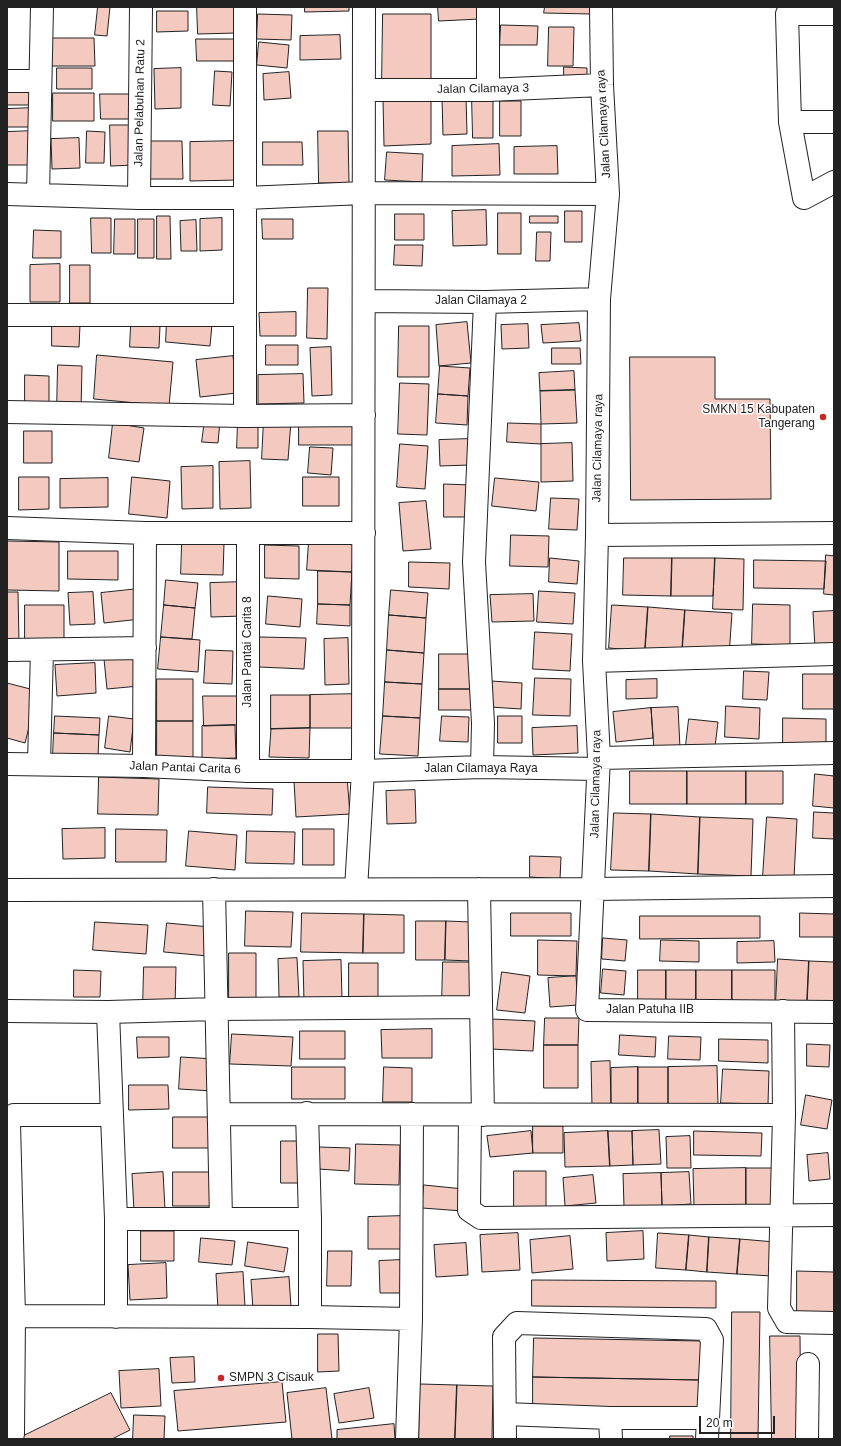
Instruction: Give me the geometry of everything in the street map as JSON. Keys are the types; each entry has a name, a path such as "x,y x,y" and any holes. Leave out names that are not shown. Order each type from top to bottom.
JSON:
{"street":[{"path":"38,195 42,7"},
{"name":"Jalan Pelabuhan Ratu 2","path":"139,198 141,7"},
{"path":"245,7 245,416"},
{"path":"356,889 363,771 364,7"},
{"path":"488,7 488,90"},
{"name":"Jalan Cilamaya raya","path":"592,889 599,764 594,661 597,536 599,299 608,194 602,85 601,7"},
{"path":"834,14 787,14 790,122 804,198 834,182"},
{"path":"7,81 40,81"},
{"name":"Jalan Cilamaya 3","path":"364,90 488,90 602,85"},
{"path":"790,122 834,122"},
{"path":"7,194 139,198 245,198 364,193 608,194"},
{"name":"Jalan Cilamaya 2","path":"364,301 485,302 599,299"},
{"path":"482,767 483,723 474,562 485,302"},
{"path":"7,315 245,315"},
{"path":"7,412 245,416 364,415"},
{"path":"7,528 145,533 364,533"},
{"path":"144,766 145,533"},
{"name":"Jalan Pantai Carita 8","path":"248,533 248,771"},
{"path":"597,536 834,533"},
{"path":"7,650 145,648"},
{"path":"39,764 42,650"},
{"path":"594,661 834,654"},
{"name":"Jalan Cilamaya Raya","path":"363,771 599,764 834,753"},
{"name":"Jalan Pantai Carita 6","path":"7,764 144,766 248,771 363,771"},
{"path":"7,890 592,889 834,886"},
{"path":"214,889 221,1219"},
{"path":"479,889 480,1008 476,1115 469,1210 481,1218 834,1215"},
{"name":"Jalan Patuha IIB","path":"592,889 587,1010 834,1012"},
{"path":"7,1011 108,1012 216,1009 480,1008"},
{"path":"783,1011 784,1115 779,1308 787,1322 834,1323"},
{"path":"108,1012 116,1219 116,1317"},
{"path":"307,1113 310,1219 310,1317"},
{"path":"13,1434 14,1316 8,1123 14,1115 111,1114"},
{"path":"219,1114 784,1115"},
{"path":"407,1439 411,1319 412,1114"},
{"path":"116,1219 310,1219"},
{"path":"14,1316 310,1317 411,1319"},
{"path":"504,1439 504,1337 517,1323 706,1329 712,1340 707,1429 611,1428 505,1414"},
{"path":"806,1439 808,1364"}],"building":[{"path":"98,7 110,7 107,36 95,35"},
{"path":"197,7 237,7 237,33 198,34"},
{"path":"305,7 349,7 349,11 305,12"},
{"path":"438,7 479,7 480,19 439,21"},
{"path":"545,7 591,7 591,14 544,13"},
{"path":"157,11 188,11 188,31 157,32"},
{"path":"258,14 292,15 291,40 257,39"},
{"path":"383,14 431,14 431,81 382,81"},
{"path":"501,25 538,26 537,45 500,45"},
{"path":"549,27 574,27 573,66 548,66"},
{"path":"340,35 341,59 300,60 300,36"},
{"path":"50,38 94,38 95,66 51,66"},
{"path":"196,39 235,39 235,61 197,61"},
{"path":"259,42 289,45 287,68 257,65"},
{"path":"564,67 587,68 587,83 564,83"},
{"path":"57,68 92,68 92,89 57,89"},
{"path":"181,68 181,108 155,109 154,69"},
{"path":"215,71 232,72 230,106 213,105"},
{"path":"289,72 291,98 264,100 263,74"},
{"path":"7,84 33,85 33,105 7,105"},
{"path":"53,93 94,93 94,121 53,121"},
{"path":"100,94 130,94 130,119 101,119"},
{"path":"466,96 467,134 443,135 442,97"},
{"path":"431,98 431,144 384,146 383,99"},
{"path":"472,99 493,99 493,138 473,138"},
{"path":"500,101 521,101 521,136 500,136"},
{"path":"33,108 33,127 7,127 7,109"},
{"path":"110,125 135,125 135,165 111,166"},
{"path":"33,131 33,165 7,165 7,132"},
{"path":"87,131 105,132 104,163 86,163"},
{"path":"318,131 348,131 349,183 319,183"},
{"path":"79,138 80,168 52,169 51,139"},
{"path":"146,141 182,141 183,179 146,179"},
{"path":"238,141 238,180 190,181 190,142"},
{"path":"263,142 302,142 303,165 263,165"},
{"path":"499,144 500,175 452,176 452,146"},
{"path":"557,146 558,174 514,174 514,147"},
{"path":"387,152 423,154 422,182 385,180"},
{"path":"486,210 487,245 453,246 452,211"},
{"path":"565,211 582,211 582,242 565,242"},
{"path":"498,213 521,213 521,254 498,254"},
{"path":"395,214 424,214 424,240 395,240"},
{"path":"157,216 170,216 171,259 157,259"},
{"path":"530,216 558,216 558,223 530,223"},
{"path":"91,218 111,218 111,253 92,253"},
{"path":"222,218 222,250 200,251 200,219"},
{"path":"115,219 135,219 135,254 114,254"},
{"path":"138,219 154,219 154,258 138,258"},
{"path":"262,219 293,219 293,239 263,239"},
{"path":"196,220 197,251 181,251 180,221"},
{"path":"34,230 61,231 61,258 33,258"},
{"path":"537,232 551,232 550,261 536,261"},
{"path":"395,245 423,245 422,266 394,265"},
{"path":"60,264 60,302 30,302 30,265"},
{"path":"70,265 90,265 90,303 70,303"},
{"path":"308,288 328,288 327,339 307,338"},
{"path":"296,312 296,336 260,336 259,313"},
{"path":"167,320 212,324 210,346 166,342"},
{"path":"467,322 471,363 439,366 436,325"},
{"path":"579,323 581,341 543,343 541,325"},
{"path":"52,324 80,325 79,347 52,346"},
{"path":"528,324 529,348 502,349 501,325"},
{"path":"131,325 160,326 159,348 130,347"},
{"path":"399,326 429,326 429,377 398,377"},
{"path":"266,345 298,345 298,365 266,365"},
{"path":"331,347 332,395 312,396 310,348"},
{"path":"552,348 580,348 581,364 552,364"},
{"path":"97,355 173,362 169,406 94,399"},
{"path":"233,356 237,393 200,397 196,360"},
{"path":"630,357 715,357 715,399 770,399 771,499 631,500"},
{"path":"58,365 82,366 81,410 57,409"},
{"path":"440,366 470,368 468,396 438,394"},
{"path":"574,371 575,390 540,391 539,373"},
{"path":"303,374 304,403 258,404 258,375"},
{"path":"25,375 49,376 49,402 25,402"},
{"path":"400,383 429,384 427,435 398,434"},
{"path":"575,390 577,423 541,424 540,391"},
{"path":"438,394 468,396 467,425 436,423"},
{"path":"299,416 353,416 353,445 299,445"},
{"path":"205,419 220,421 218,443 202,442"},
{"path":"264,419 291,421 288,460 262,459"},
{"path":"238,422 258,423 258,448 237,448"},
{"path":"113,423 144,428 139,462 109,458"},
{"path":"508,423 541,424 541,444 507,442"},
{"path":"24,431 52,431 52,463 24,463"},
{"path":"469,439 470,465 440,466 439,440"},
{"path":"572,443 573,481 541,482 541,444"},
{"path":"400,444 428,446 425,489 397,487"},
{"path":"310,447 333,448 331,475 308,473"},
{"path":"250,461 251,508 220,509 219,462"},
{"path":"213,466 213,508 182,509 181,467"},
{"path":"19,477 49,477 49,509 19,510"},
{"path":"132,477 170,481 167,518 129,514"},
{"path":"303,477 339,477 339,506 303,506"},
{"path":"108,478 108,507 60,508 60,479"},
{"path":"495,478 539,482 536,511 492,506"},
{"path":"444,484 471,485 471,517 444,517"},
{"path":"551,498 579,499 577,530 549,529"},
{"path":"426,501 431,549 403,551 399,503"},
{"path":"511,535 549,536 548,567 510,566"},
{"path":"7,541 59,542 59,591 7,590"},
{"path":"309,542 353,544 352,572 307,570"},
{"path":"182,544 224,544 223,575 181,574"},
{"path":"265,545 299,546 299,579 265,578"},
{"path":"68,551 118,551 118,580 68,579"},
{"path":"826,555 834,556 834,595 824,594"},
{"path":"550,558 579,561 577,584 549,582"},
{"path":"624,558 672,558 671,596 623,595"},
{"path":"672,558 715,558 713,596 671,596"},
{"path":"715,558 744,559 743,610 713,609"},
{"path":"754,560 826,561 824,589 754,588"},
{"path":"409,562 450,563 449,589 409,587"},
{"path":"318,571 352,572 350,605 318,604"},
{"path":"166,580 198,583 195,608 164,605"},
{"path":"243,582 243,616 211,617 210,583"},
{"path":"138,589 141,619 104,623 101,593"},
{"path":"391,590 428,593 426,618 389,615"},
{"path":"539,591 575,593 573,624 537,622"},
{"path":"7,592 18,592 19,643 7,643"},
{"path":"93,592 95,624 70,625 68,593"},
{"path":"533,594 534,621 492,622 490,595"},
{"path":"268,596 302,599 300,627 266,624"},
{"path":"318,604 350,605 350,626 317,624"},
{"path":"753,604 790,605 790,645 752,644"},
{"path":"25,605 64,605 64,645 25,645"},
{"path":"164,605 195,608 192,639 161,637"},
{"path":"612,605 648,607 645,651 609,648"},
{"path":"648,607 685,610 682,653 645,651"},
{"path":"685,610 732,613 729,656 682,653"},
{"path":"834,611 834,648 815,649 813,612"},
{"path":"389,615 426,618 424,653 387,650"},
{"path":"535,632 572,634 570,671 533,669"},
{"path":"161,637 200,640 198,672 158,669"},
{"path":"260,637 306,638 304,669 259,667"},
{"path":"348,638 349,684 325,685 324,639"},
{"path":"206,650 233,651 232,684 204,683"},
{"path":"387,650 424,653 422,684 385,682"},
{"path":"439,654 473,654 473,689 439,689"},
{"path":"136,657 139,686 107,689 104,659"},
{"path":"95,663 96,693 57,696 55,665"},
{"path":"744,671 769,672 767,700 743,699"},
{"path":"803,674 834,674 834,709 803,709"},
{"path":"535,678 571,679 570,716 533,715"},
{"path":"157,679 193,679 193,721 157,721"},
{"path":"657,679 657,698 626,699 626,680"},
{"path":"491,681 522,683 521,709 490,707"},
{"path":"385,682 422,684 420,718 383,716"},
{"path":"7,683 38,691 25,743 7,738"},
{"path":"439,689 473,689 473,710 439,710"},
{"path":"358,694 358,728 310,728 310,695"},
{"path":"271,695 310,695 310,728 271,729"},
{"path":"203,696 239,696 240,725 204,726"},
{"path":"726,706 760,708 759,739 725,737"},
{"path":"678,707 680,748 654,750 651,708"},
{"path":"651,708 653,738 616,742 613,712"},
{"path":"55,716 100,718 99,735 54,733"},
{"path":"109,716 134,719 130,752 105,748"},
{"path":"383,716 420,718 418,756 380,754"},
{"path":"442,716 469,717 468,742 440,741"},
{"path":"498,716 522,716 522,743 498,743"},
{"path":"783,718 826,719 826,751 783,750"},
{"path":"689,719 718,722 715,747 686,745"},
{"path":"157,721 193,721 193,761 157,761"},
{"path":"235,725 236,758 202,759 202,726"},
{"path":"577,726 578,753 533,755 532,728"},
{"path":"310,728 309,758 269,757 271,729"},
{"path":"54,733 99,735 98,756 53,754"},
{"path":"630,771 687,771 687,804 630,804"},
{"path":"687,771 746,771 746,804 687,804"},
{"path":"746,771 783,771 783,804 746,804"},
{"path":"815,774 834,776 834,808 813,806"},
{"path":"99,777 159,779 158,815 98,814"},
{"path":"347,777 350,814 296,817 294,781"},
{"path":"208,787 273,789 272,815 207,813"},
{"path":"415,790 416,823 387,824 386,791"},
{"path":"814,812 834,813 834,839 813,838"},
{"path":"614,813 651,814 649,871 611,870"},
{"path":"651,814 700,817 698,874 649,871"},
{"path":"700,817 753,819 751,876 698,874"},
{"path":"767,817 797,819 794,878 763,876"},
{"path":"105,828 105,858 63,859 62,829"},
{"path":"116,829 167,830 166,862 116,862"},
{"path":"303,829 334,829 334,865 303,865"},
{"path":"189,831 237,835 235,870 186,866"},
{"path":"247,831 295,832 294,864 246,863"},
{"path":"530,856 561,857 560,879 530,877"},
{"path":"246,911 293,912 291,947 245,946"},
{"path":"302,913 364,914 363,953 301,952"},
{"path":"511,913 571,913 571,936 511,936"},
{"path":"800,913 834,914 834,937 800,937"},
{"path":"364,914 404,915 404,953 363,953"},
{"path":"640,916 760,916 760,938 640,939"},
{"path":"416,921 446,921 445,960 416,960"},
{"path":"446,921 472,922 471,961 445,960"},
{"path":"95,922 148,925 146,954 93,950"},
{"path":"167,923 210,927 208,956 164,952"},
{"path":"603,938 627,940 625,961 602,959"},
{"path":"538,940 577,941 576,976 538,975"},
{"path":"661,940 699,941 699,962 660,961"},
{"path":"774,941 775,962 737,963 737,942"},
{"path":"229,953 256,953 256,1006 229,1006"},
{"path":"297,958 299,997 279,997 278,959"},
{"path":"778,959 809,961 807,1005 776,1003"},
{"path":"341,960 342,1000 304,1002 303,961"},
{"path":"809,961 834,962 834,1006 807,1005"},
{"path":"443,962 475,962 475,1004 442,1004"},
{"path":"349,963 378,963 378,1005 349,1005"},
{"path":"144,967 176,967 175,1007 143,1006"},
{"path":"603,969 626,971 624,995 601,993"},
{"path":"74,970 101,971 100,997 74,997"},
{"path":"638,970 666,970 666,1007 638,1007"},
{"path":"666,970 696,970 696,1007 666,1007"},
{"path":"696,970 732,970 732,1007 696,1007"},
{"path":"732,970 775,970 775,1007 732,1007"},
{"path":"502,972 530,976 525,1013 497,1010"},
{"path":"576,976 578,1005 550,1007 548,978"},
{"path":"545,1018 579,1018 578,1045 544,1045"},
{"path":"491,1019 535,1021 533,1051 490,1049"},
{"path":"432,1029 432,1058 382,1058 381,1030"},
{"path":"300,1031 345,1031 345,1059 300,1059"},
{"path":"232,1034 293,1037 291,1066 230,1064"},
{"path":"620,1035 656,1037 655,1057 619,1055"},
{"path":"669,1036 701,1037 700,1060 668,1059"},
{"path":"137,1037 169,1037 169,1057 138,1058"},
{"path":"719,1039 768,1040 768,1063 719,1061"},
{"path":"807,1044 830,1045 829,1067 807,1066"},
{"path":"544,1045 578,1045 578,1088 544,1088"},
{"path":"181,1057 215,1059 213,1091 179,1089"},
{"path":"610,1061 611,1107 592,1107 591,1062"},
{"path":"717,1066 718,1105 668,1106 668,1067"},
{"path":"292,1067 345,1067 345,1099 292,1099"},
{"path":"384,1067 412,1068 412,1102 383,1102"},
{"path":"638,1067 668,1067 668,1106 638,1106"},
{"path":"638,1067 638,1106 611,1107 611,1068"},
{"path":"723,1069 769,1071 768,1104 721,1103"},
{"path":"129,1085 168,1085 169,1109 129,1110"},
{"path":"806,1095 832,1100 827,1129 801,1125"},
{"path":"173,1117 212,1117 212,1148 173,1148"},
{"path":"533,1126 563,1126 563,1153 533,1153"},
{"path":"659,1130 661,1164 633,1165 632,1131"},
{"path":"531,1131 533,1153 490,1157 487,1136"},
{"path":"608,1131 610,1166 565,1167 564,1133"},
{"path":"608,1131 632,1131 633,1165 610,1166"},
{"path":"694,1131 762,1133 761,1156 694,1155"},
{"path":"690,1136 691,1168 667,1168 666,1137"},
{"path":"281,1141 307,1141 306,1183 281,1183"},
{"path":"356,1144 400,1145 399,1185 355,1184"},
{"path":"319,1147 350,1148 349,1171 318,1169"},
{"path":"828,1153 830,1179 809,1181 807,1155"},
{"path":"746,1168 746,1207 694,1208 693,1169"},
{"path":"746,1168 777,1168 778,1206 746,1207"},
{"path":"514,1171 546,1171 546,1208 514,1208"},
{"path":"163,1172 165,1209 134,1211 132,1174"},
{"path":"173,1172 210,1172 210,1206 173,1206"},
{"path":"689,1172 691,1204 662,1206 661,1173"},
{"path":"661,1173 662,1206 624,1207 623,1174"},
{"path":"593,1175 596,1203 565,1206 563,1178"},
{"path":"424,1185 464,1189 463,1211 422,1208"},
{"path":"403,1216 404,1249 368,1249 368,1217"},
{"path":"141,1231 174,1231 174,1261 141,1261"},
{"path":"643,1231 644,1259 607,1261 606,1233"},
{"path":"518,1233 520,1270 482,1272 480,1235"},
{"path":"658,1233 689,1235 686,1270 656,1268"},
{"path":"689,1235 709,1237 707,1272 686,1270"},
{"path":"570,1236 573,1269 532,1273 530,1240"},
{"path":"709,1237 740,1239 737,1274 707,1272"},
{"path":"201,1238 235,1241 232,1265 199,1262"},
{"path":"740,1239 775,1242 772,1276 737,1274"},
{"path":"248,1242 288,1248 284,1272 245,1266"},
{"path":"466,1243 468,1275 436,1277 434,1245"},
{"path":"328,1251 352,1251 351,1286 327,1286"},
{"path":"401,1260 402,1293 380,1293 379,1261"},
{"path":"166,1263 167,1298 130,1300 128,1265"},
{"path":"797,1271 834,1272 834,1315 797,1314"},
{"path":"243,1272 245,1307 218,1309 216,1274"},
{"path":"289,1277 291,1307 253,1310 251,1280"},
{"path":"532,1280 716,1281 716,1308 532,1306"},
{"path":"732,1312 760,1312 758,1439 731,1439"},
{"path":"318,1334 338,1334 339,1371 318,1372"},
{"path":"770,1336 800,1336 801,1439 772,1439"},
{"path":"534,1338 701,1341 700,1380 533,1377"},
{"path":"194,1357 195,1382 172,1383 170,1358"},
{"path":"159,1369 161,1406 121,1408 119,1371"},
{"path":"533,1377 700,1380 700,1410 533,1407"},
{"path":"282,1382 286,1422 178,1431 174,1391"},
{"path":"420,1384 457,1385 455,1439 419,1439"},
{"path":"457,1385 493,1386 492,1439 455,1439"},
{"path":"326,1388 332,1439 292,1439 287,1393"},
{"path":"369,1388 374,1418 339,1423 334,1394"},
{"path":"111,1393 130,1430 112,1439 17,1439"},
{"path":"134,1415 165,1416 164,1439 133,1439"},
{"path":"394,1424 395,1439 337,1439 337,1430"},
{"path":"670,1436 693,1436 693,1439 670,1439"}],"place":[{"name":"SMKN 15 Kabupaten Tangerang","path":"823,417"},
{"name":"SMPN 3 Cisauk","path":"221,1378"}]}
